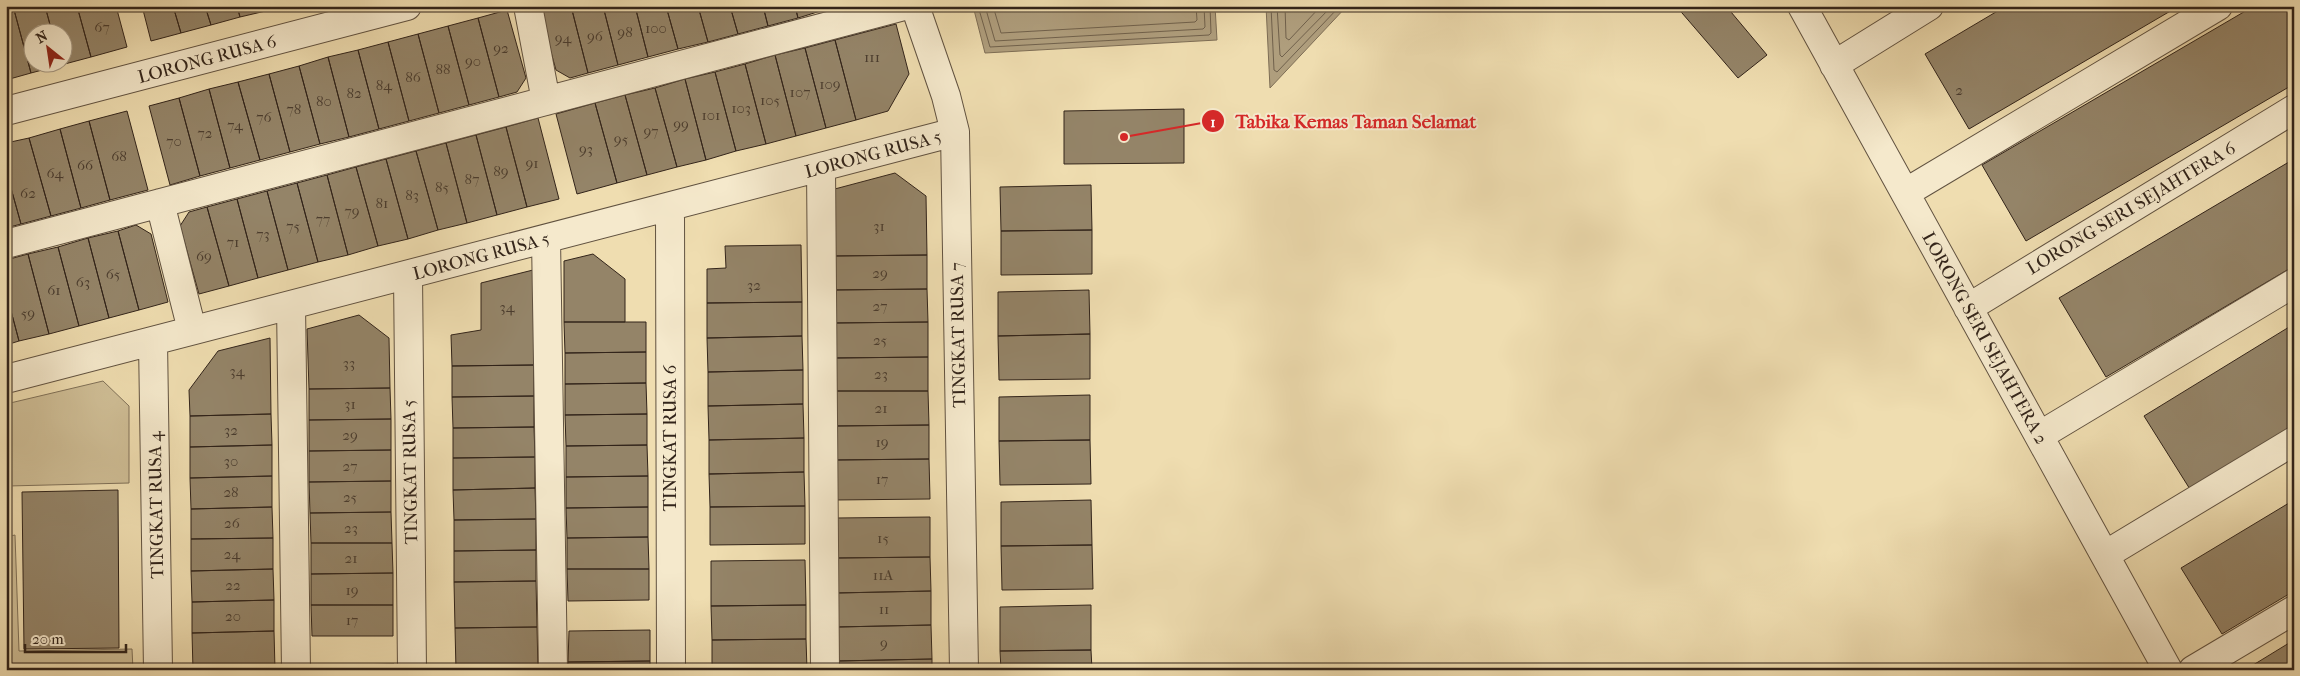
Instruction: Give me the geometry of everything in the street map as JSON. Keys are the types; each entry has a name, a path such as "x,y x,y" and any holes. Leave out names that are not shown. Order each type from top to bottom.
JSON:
{"street":[{"name":"LORONG RUSA 6","path":"6,112 407,6"},
{"path":"528,6 546,101"},
{"path":"6,244 904,6"},
{"name":"TINGKAT RUSA 7","path":"914,6 946,96 956,132 964,670"},
{"name":"LORONG SERI SEJAHTERA 2","path":"1802,6 2168,670"},
{"path":"1834,65 1929,6"},
{"path":"1905,192 2218,6"},
{"name":"LORONG SERI SEJAHTERA 6","path":"1968,308 2294,109"},
{"name":"LORONG RUSA 5","path":"6,379 956,132"},
{"path":"821,167 825,670"},
{"path":"160,203 192,330"},
{"name":"TINGKAT RUSA 6","path":"670,206 671,670"},
{"path":"546,239 552,670"},
{"name":"TINGKAT RUSA 5","path":"408,274 412,670"},
{"path":"2039,436 2294,283"},
{"path":"291,304 296,670"},
{"name":"TINGKAT RUSA 4","path":"153,340 158,670"},
{"path":"2105,556 2294,442"},
{"path":"2193,670 2294,610"}],"shaded area":[{"path":"103,381 129,406 129,483 8,486 6,404"},
{"path":"15,535 19,651 132,649 133,670 6,670 6,537"}],"water":[{"path":"973,6 1215,6 1217,40 985,53"},
{"path":"1266,6 1347,6 1270,88"}],"building":[{"path":"6,6 13,6 22,40 22,72 31,73 6,80"},
{"path":"13,6 45,6 49,22 22,22 22,40"},
{"path":"45,6 77,6 91,57 72,62 72,22 49,22"},
{"path":"77,6 116,6 127,47 91,57"},
{"path":"142,6 173,6 181,33 151,41"},
{"path":"173,6 205,6 211,25 181,33"},
{"path":"205,6 237,6 240,17 211,25"},
{"path":"237,6 269,6 270,10 240,17"},
{"path":"538,6 571,6 588,73 570,78 556,70"},
{"path":"571,6 603,6 618,65 588,73"},
{"path":"603,6 635,6 648,57 618,65"},
{"path":"635,6 666,6 678,49 648,57"},
{"path":"666,6 698,6 708,42 678,49"},
{"path":"698,6 730,6 738,34 708,42"},
{"path":"730,6 763,6 768,26 738,34"},
{"path":"763,6 795,6 798,18 768,26"},
{"path":"795,6 827,6 827,9 798,18"},
{"path":"1676,6 1726,6 1767,55 1738,78"},
{"path":"2006,6 2179,6 1969,129 1925,54"},
{"path":"2254,6 2294,6 2294,84 2026,241 1982,165"},
{"path":"507,10 526,78 517,92 499,97 478,18"},
{"path":"478,18 499,97 469,105 448,26"},
{"path":"896,24 909,74 888,111 856,120 835,40"},
{"path":"448,26 469,105 439,113 418,34"},
{"path":"418,34 439,113 409,121 388,42"},
{"path":"835,40 856,120 826,128 805,48"},
{"path":"388,42 409,121 379,129 358,50"},
{"path":"805,48 826,128 796,136 775,55"},
{"path":"358,50 379,129 349,137 328,57"},
{"path":"775,55 796,136 766,144 745,64"},
{"path":"328,57 349,137 320,144 299,66"},
{"path":"745,64 766,144 736,151 715,72"},
{"path":"299,66 320,144 290,152 269,74"},
{"path":"715,72 736,151 706,160 685,79"},
{"path":"269,74 290,152 260,160 238,82"},
{"path":"685,79 706,160 677,167 655,88"},
{"path":"238,82 260,160 230,168 209,89"},
{"path":"655,88 677,167 647,175 625,95"},
{"path":"209,89 230,168 200,176 179,98"},
{"path":"625,95 647,175 617,183 595,103"},
{"path":"179,98 200,176 170,185 149,106"},
{"path":"595,103 617,183 577,194 556,114"},
{"path":"1184,109 1184,163 1064,164 1064,111"},
{"path":"127,111 148,190 110,200 89,121"},
{"path":"538,118 559,199 527,207 506,127"},
{"path":"89,121 110,200 81,208 60,129"},
{"path":"506,127 527,207 497,215 476,135"},
{"path":"60,129 81,208 51,216 29,138"},
{"path":"476,135 497,215 467,223 446,143"},
{"path":"29,138 51,216 21,224 6,170 6,143"},
{"path":"446,143 467,223 438,230 416,151"},
{"path":"416,151 438,230 408,239 386,159"},
{"path":"386,159 408,239 378,246 356,167"},
{"path":"2294,159 2294,266 2106,377 2059,298"},
{"path":"356,167 378,246 348,255 327,175"},
{"path":"6,170 21,224 6,228"},
{"path":"895,173 926,196 927,255 832,256 831,190"},
{"path":"327,175 348,255 318,262 297,183"},
{"path":"297,183 318,262 288,270 267,191"},
{"path":"1091,185 1092,230 1001,231 1000,187"},
{"path":"267,191 288,270 258,278 237,199"},
{"path":"237,199 258,278 229,286 207,207"},
{"path":"207,207 229,286 199,294 180,226 189,212"},
{"path":"136,225 151,234 168,302 139,310 118,231"},
{"path":"1092,230 1092,274 1001,275 1001,231"},
{"path":"118,231 139,310 109,318 88,238"},
{"path":"88,238 109,318 79,326 58,247"},
{"path":"801,245 802,302 707,303 707,269 726,268 725,246"},
{"path":"58,247 79,326 49,334 28,254"},
{"path":"28,254 49,334 19,341 6,292 6,260"},
{"path":"593,254 625,279 625,322 564,322 564,261"},
{"path":"927,255 927,289 832,290 832,256"},
{"path":"533,270 534,365 452,366 451,335 481,330 481,283"},
{"path":"927,289 928,322 833,323 832,290"},
{"path":"1089,290 1090,334 998,336 998,292"},
{"path":"6,292 19,341 6,345"},
{"path":"802,302 802,336 707,338 707,303"},
{"path":"359,315 389,338 390,388 309,389 307,329"},
{"path":"564,322 646,322 646,352 565,353"},
{"path":"928,322 928,357 833,358 833,323"},
{"path":"2294,324 2294,432 2193,494 2144,416"},
{"path":"1090,334 1090,379 999,380 998,336"},
{"path":"802,336 803,370 708,372 707,338"},
{"path":"270,338 271,414 190,416 189,390 218,351"},
{"path":"646,352 646,383 565,384 565,353"},
{"path":"928,357 928,391 834,391 833,358"},
{"path":"534,365 534,396 452,397 452,366"},
{"path":"803,370 803,404 708,406 708,372"},
{"path":"646,383 647,414 565,415 565,384"},
{"path":"390,388 391,419 309,420 309,389"},
{"path":"834,391 928,391 929,425 834,426"},
{"path":"1090,395 1090,440 999,441 999,397"},
{"path":"534,396 534,427 453,428 452,397"},
{"path":"803,404 804,438 709,440 708,406"},
{"path":"271,414 272,445 190,447 190,416"},
{"path":"647,414 647,445 566,446 565,415"},
{"path":"391,419 391,450 309,451 309,420"},
{"path":"929,425 929,459 835,460 834,426"},
{"path":"534,427 535,457 453,458 453,428"},
{"path":"804,438 804,472 709,474 709,440"},
{"path":"1090,440 1091,484 1000,485 999,441"},
{"path":"272,445 272,476 190,478 190,447"},
{"path":"647,445 648,476 566,477 566,446"},
{"path":"391,450 391,481 309,482 309,451"},
{"path":"535,457 535,488 453,490 453,458"},
{"path":"929,459 930,499 835,500 835,460"},
{"path":"804,472 805,506 710,507 709,474"},
{"path":"272,476 272,507 191,509 190,478"},
{"path":"648,476 648,507 566,508 566,477"},
{"path":"391,481 391,512 310,513 309,482"},
{"path":"535,488 536,519 454,520 453,490"},
{"path":"118,490 119,648 24,649 22,492"},
{"path":"1091,500 1092,545 1001,546 1001,502"},
{"path":"2294,500 2294,591 2222,634 2181,568"},
{"path":"805,506 805,544 710,545 710,507"},
{"path":"272,507 273,538 191,539 191,509"},
{"path":"648,507 648,537 567,538 566,508"},
{"path":"391,512 392,543 311,543 310,513"},
{"path":"930,517 930,557 836,558 836,518"},
{"path":"536,519 536,550 454,551 454,520"},
{"path":"648,537 649,569 567,569 567,538"},
{"path":"273,538 273,569 191,571 191,539"},
{"path":"311,543 392,543 393,573 311,574"},
{"path":"1092,545 1093,589 1002,590 1001,546"},
{"path":"536,550 536,581 454,582 454,551"},
{"path":"930,557 931,591 836,593 836,558"},
{"path":"805,560 806,605 711,606 711,561"},
{"path":"273,569 274,600 192,602 191,571"},
{"path":"567,569 649,569 649,600 568,601"},
{"path":"393,573 393,605 311,605 311,574"},
{"path":"536,581 537,627 455,628 454,582"},
{"path":"931,591 931,625 837,627 836,593"},
{"path":"274,600 274,631 192,633 192,602"},
{"path":"311,605 393,605 393,636 312,636"},
{"path":"806,605 806,639 712,640 711,606"},
{"path":"1091,605 1091,650 1000,651 1000,607"},
{"path":"931,625 932,659 837,661 837,627"},
{"path":"537,627 538,670 456,670 455,628"},
{"path":"650,630 650,661 568,662 569,631"},
{"path":"274,631 275,670 193,670 192,633"},
{"path":"806,639 807,670 712,670 712,640"},
{"path":"2294,640 2294,670 2245,670"},
{"path":"1091,650 1092,670 1001,670 1000,651"},
{"path":"932,659 932,670 837,670 837,661"},
{"path":"650,661 650,670 568,670 568,662"},
{"path":"394,664 394,670 312,670 312,666"}],"place":[{"name":"Tabika Kemas Taman Selamat","path":"1124,137"}]}
